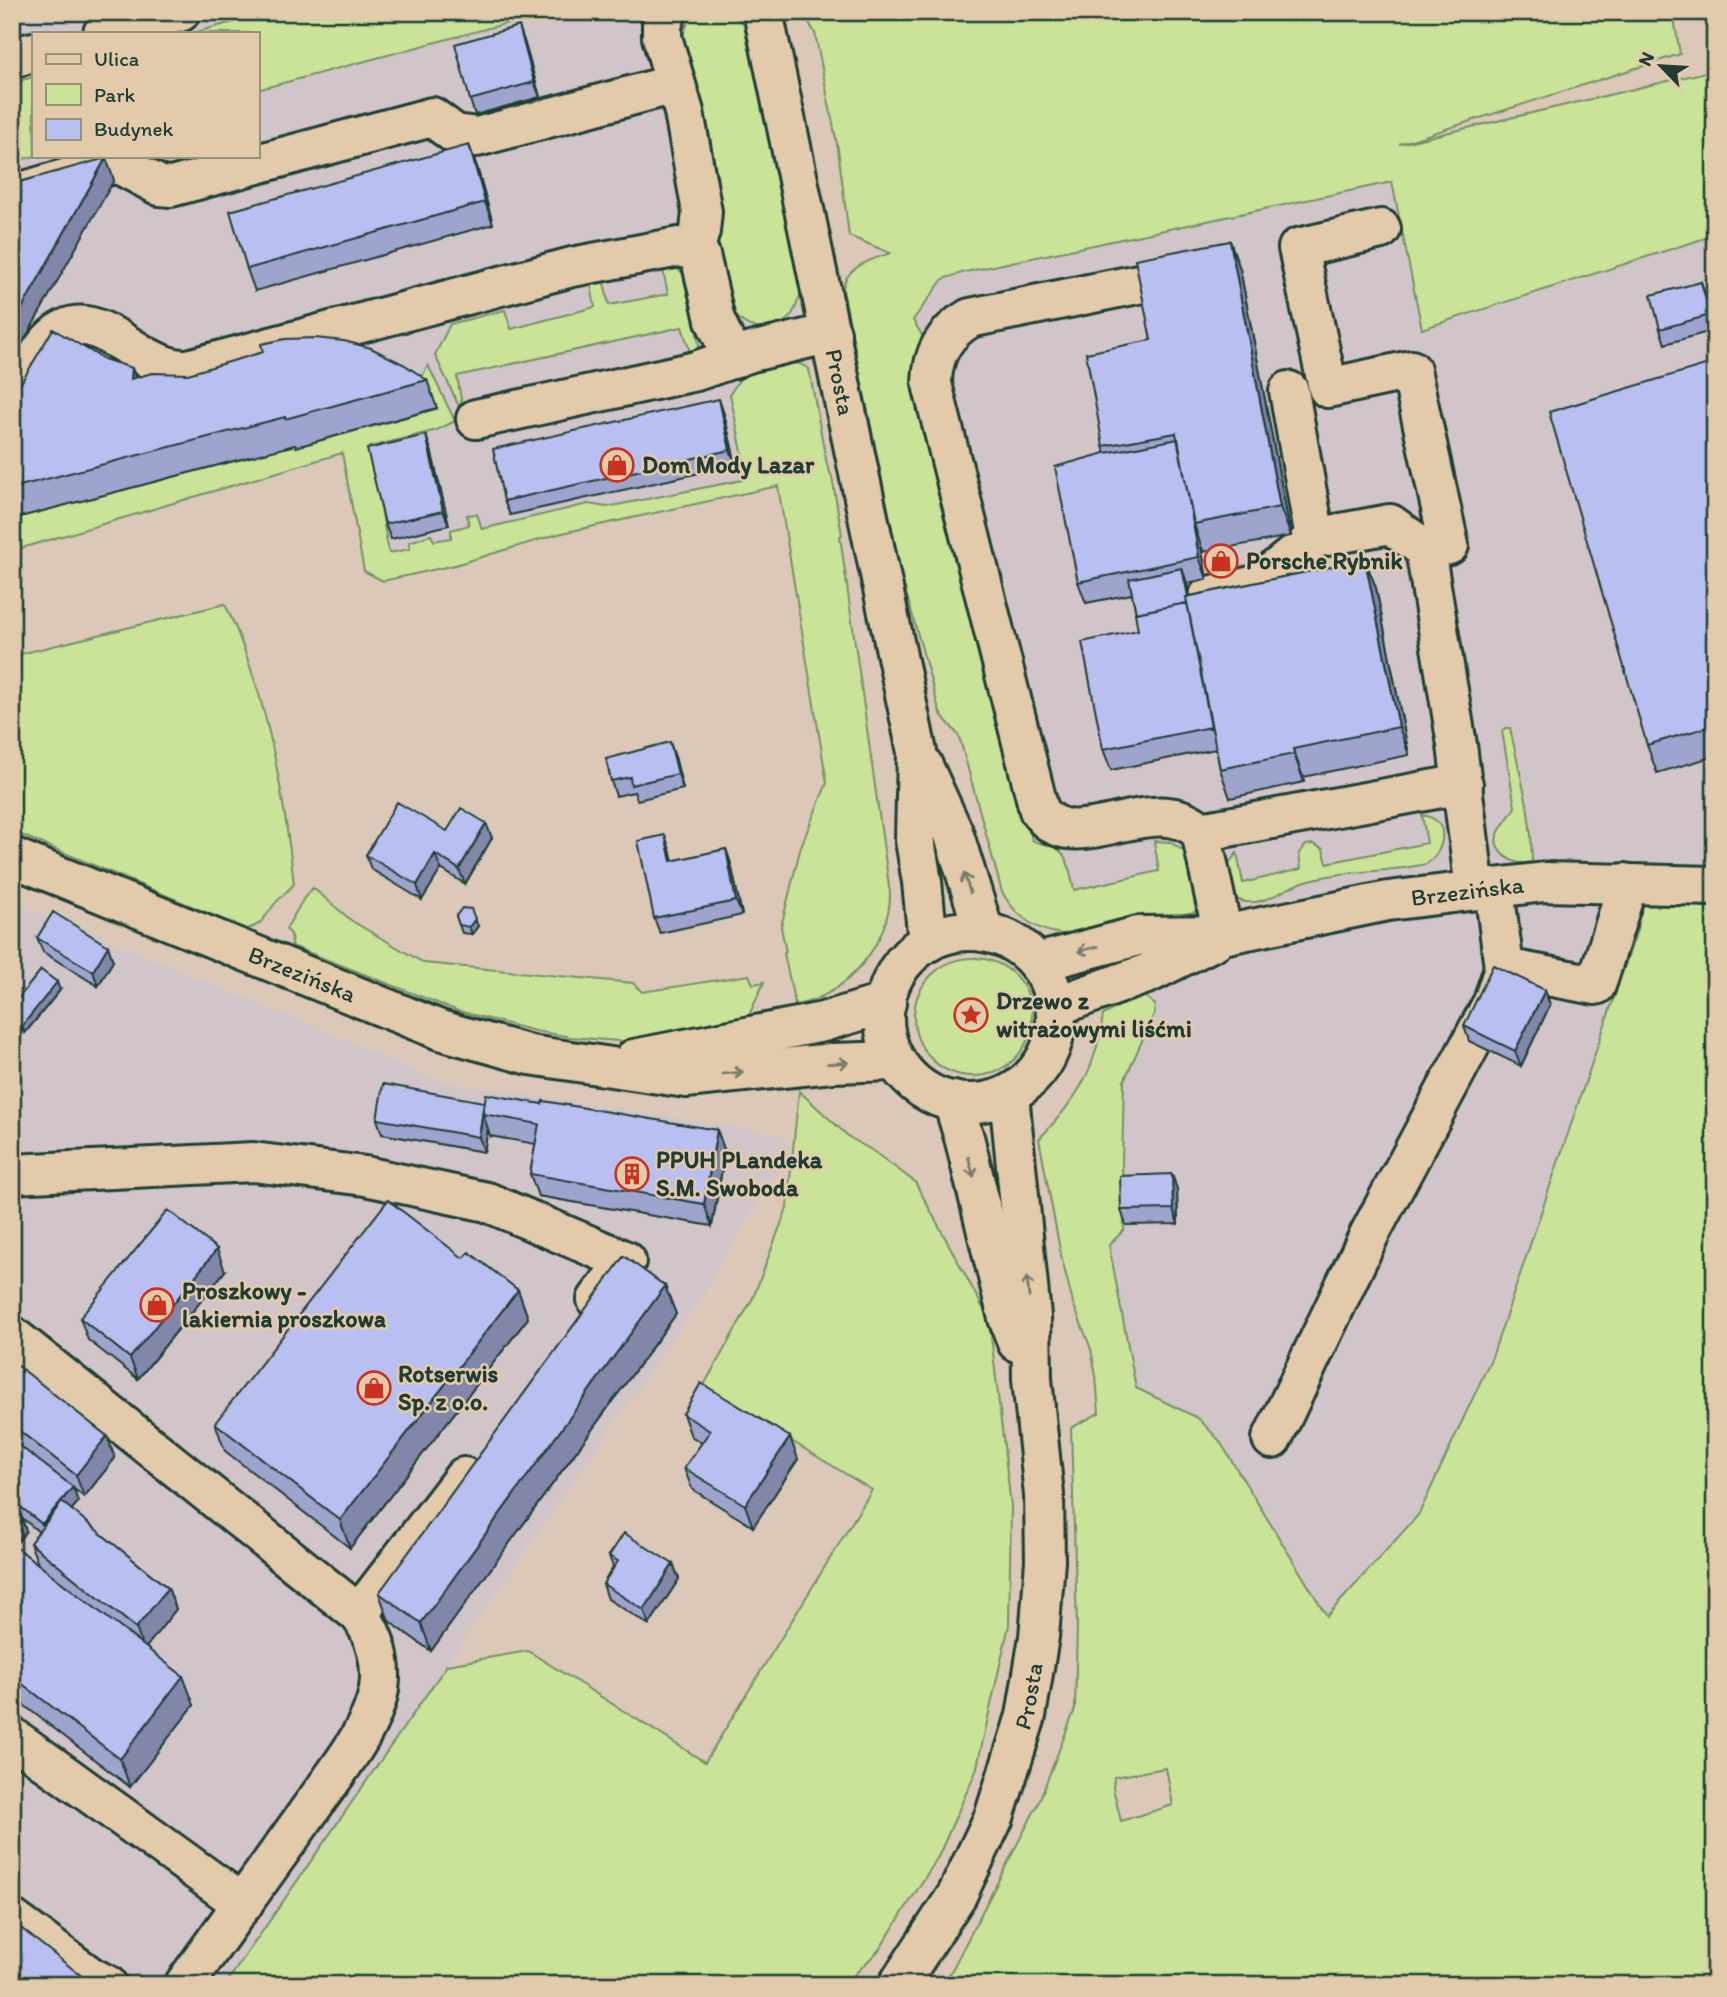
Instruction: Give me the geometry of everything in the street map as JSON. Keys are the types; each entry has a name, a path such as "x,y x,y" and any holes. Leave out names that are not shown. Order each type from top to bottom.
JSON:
{"main road":[{"path":"107,32 180,12"},
{"path":"667,12 662,26 662,37 684,112 702,212 694,251"},
{"name":"Prosta","path":"764,12 916,752 915,840 928,942"},
{"path":"12,58 32,52"},
{"path":"12,195 117,163 160,186 171,187 432,117 455,134 477,137 646,92 674,81"},
{"path":"1197,600 1256,585 1315,538 1390,524 1425,549 1449,545 1411,370 1328,388 1298,248 1381,229"},
{"path":"12,403 50,340 71,326 96,329 167,367 188,369 572,268 679,247 700,255 715,320 733,359"},
{"path":"1138,284 970,318 939,347 933,365 932,384 1039,810 1048,822 1067,830 1083,830 1148,815 1191,822 1201,832 1223,935"},
{"path":"476,419 696,371 770,347 831,333"},
{"path":"1289,391 1315,538"},
{"path":"1272,1439 1370,1233 1493,1002 1504,968 1463,784 1425,549"},
{"name":"Prosta","path":"916,752 953,832 984,932"},
{"path":"1201,832 1463,784"},
{"name":"Brzezińska","path":"12,857 440,1030 530,1055 601,1065 776,1051 832,1063 896,1061"},
{"name":"Brzezińska","path":"1037,963 1138,936 1223,935 1388,901 1545,882 1715,886"},
{"path":"1504,968 1596,985 1623,900 1625,883"},
{"path":"984,932 1018,946 1046,975 1056,1006 1055,1034 1043,1063 1034,1076 1009,1094 987,1102 953,1101 935,1096 920,1087 906,1075 896,1061 886,1033 886,1003 893,979 900,968 928,942 955,933 984,932"},
{"name":"Brzezińska","path":"1056,1006 1149,973 1223,935"},
{"name":"Brzezińska","path":"776,1051 823,1022 886,1003"},
{"name":"Prosta","path":"898,1985 935,1931 980,1851 1008,1777 1026,1716 1040,1637 1045,1562 1041,1453 1032,1379 1031,1316 1009,1094"},
{"name":"Prosta","path":"953,1101 1008,1318 1032,1379"},
{"path":"12,1174 253,1162 365,1176 487,1202 626,1261 577,1327"},
{"path":"12,1336 359,1614 369,1626 381,1667 379,1690 370,1719 347,1756 184,1985"},
{"path":"359,1614 486,1448"},
{"path":"12,1737 243,1904"},
{"path":"12,1919 107,1985"}],"shaded area":[{"path":"12,12 739,12 832,477 778,486 558,534 455,565 383,581 364,571 342,453 12,551"},
{"path":"1398,181 1428,327 1715,235 1715,889 1525,870 1259,903 1217,901 1195,912 1081,934 1053,933 1035,926 910,432 904,332 943,279 965,272"},
{"path":"1555,898 1641,900 1637,930 1492,1357 1419,1514 1327,1616 1219,1440 1136,1388 1109,1245 1124,1230 1124,1081 1154,1014 1151,999 1145,996 1144,987 1330,925"},
{"path":"12,904 51,916 443,1082 780,1134 790,1147 701,1298 225,1985 12,1985"}],"green space":[{"path":"269,12 549,12 259,89 259,32 197,32"},
{"path":"698,12 729,12 745,24 801,293 792,314 785,321 768,328 750,326 735,315 730,307 682,45 686,27"},
{"path":"803,12 1673,12 1680,54 1399,144 1715,70 1715,235 1422,329 1392,182 965,272 943,279 913,320 926,342 999,709 1032,840 1053,846 1063,854 1074,890 1159,871 1154,841 1170,842 1187,853 1198,901 1195,912 1081,934 1056,933 1025,919 1002,892 959,736 940,713 902,578 843,290 853,270 890,253 849,236 838,149 815,33"},
{"path":"32,77 32,157 12,162 12,83"},
{"path":"662,266 675,267 686,276 700,350 693,354 690,352 682,327 457,376 464,417 435,355 450,324 505,310 511,329 595,307 590,280 603,278 609,305 668,294"},
{"path":"787,362 809,369 827,465 832,477 890,893 883,930 862,965 831,991 795,1005 781,927 801,846 827,783 778,486 558,534 455,565 383,581 364,571 342,453 12,551 12,519 437,409 418,385 428,365 455,421 437,430 370,447 389,553 410,549 409,542 431,535 434,541 451,538 451,530 469,525 467,515 477,514 482,529 588,504 607,507 742,480 746,471 730,394 745,371"},
{"path":"225,604 252,672 271,741 294,884 262,920 246,929 12,831 12,656"},
{"path":"1510,728 1527,804 1532,862 1511,860 1499,850 1497,843 1499,831 1515,807 1502,731"},
{"path":"1422,815 1438,823 1442,836 1438,851 1426,864 1320,877 1297,884 1262,901 1244,902 1234,898 1228,865 1237,853 1243,883 1301,869 1299,853 1306,845 1313,844 1323,849 1327,863 1427,843"},
{"path":"313,888 352,921 424,963 633,983 642,992 749,975 753,984 764,982 743,1029 630,1042 535,1031 458,1011 292,946 291,934 286,929"},
{"path":"1641,900 1715,908 1715,1985 940,1985 951,1972 1038,1804 1075,1709 1077,1627 1071,1428 1099,1413 1091,1349 1073,1303 1061,1255 1039,1139 1064,1111 1083,1083 1100,1035 1103,1015 1138,996 1145,996 1155,1005 1154,1014 1124,1081 1124,1230 1109,1245 1136,1388 1198,1418 1219,1440 1327,1616 1419,1514 1492,1357 1637,930","holes":["1166,1768 1173,1805 1121,1821 1113,1788 1114,1777"]},
{"path":"973,958 996,962 1015,975 1028,994 1032,1017 1028,1040 1015,1059 996,1072 973,1076 950,1072 931,1059 918,1040 914,1017 918,994 931,975 950,962"},
{"path":"799,1091 849,1137 915,1182 989,1319 1011,1506 1009,1625 976,1771 938,1857 879,1950 844,1985 225,1985 447,1665 528,1651 705,1762 872,1490 703,1387 753,1298 787,1208"}],"building":[{"path":"519,26 534,82 470,100 455,44"},
{"path":"469,145 485,202 247,269 230,211"},
{"path":"106,158 12,326 12,184"},
{"path":"1230,241 1280,507 1194,524 1176,433 1103,446 1086,353 1151,340 1135,259"},
{"path":"1701,282 1710,315 1660,329 1651,295"},
{"path":"53,329 104,359 132,368 131,379 152,373 188,374 263,352 261,344 285,339 315,338 344,341 371,348 405,365 427,380 12,488 12,398"},
{"path":"1715,362 1715,725 1647,745 1549,412"},
{"name":"Dom Mody Lazar","path":"719,399 730,450 504,501 493,449"},
{"path":"426,435 443,511 385,524 367,449"},
{"path":"1178,439 1199,557 1078,582 1055,467 1105,453"},
{"path":"1365,560 1399,727 1293,749 1294,754 1220,769 1186,597"},
{"path":"1182,568 1187,603 1136,613 1129,579"},
{"path":"1187,603 1211,727 1103,749 1082,642 1138,630 1135,613"},
{"path":"670,742 678,774 631,785 630,777 611,781 606,759"},
{"path":"397,802 447,831 461,808 486,823 459,869 435,854 417,885 366,855"},
{"path":"665,835 671,861 726,849 736,901 654,918 638,841"},
{"path":"462,908 471,909 475,919 469,927 459,925 456,916"},
{"path":"53,912 108,946 93,971 37,938"},
{"path":"1493,965 1545,990 1515,1051 1464,1026"},
{"path":"41,970 57,982 22,1026 12,1018 12,1006"},
{"path":"383,1084 484,1102 479,1137 377,1119"},
{"name":"PPUH PLandeka S.M. Swoboda","path":"486,1094 717,1130 704,1204 530,1174 539,1124 483,1114"},
{"path":"1172,1174 1173,1209 1121,1210 1120,1176"},
{"name":"Rotserwis Sp. z o.o.","path":"388,1200 463,1258 469,1252 518,1290 340,1520 215,1423"},
{"name":"Proszkowy - lakiernia proszkowa","path":"168,1210 217,1249 130,1358 80,1318"},
{"path":"624,1256 665,1286 421,1623 379,1593"},
{"path":"12,1361 107,1436 76,1475 12,1425"},
{"path":"701,1383 790,1437 745,1505 684,1468 710,1431 683,1414"},
{"path":"12,1440 73,1487 42,1524 12,1500"},
{"path":"62,1502 168,1588 136,1628 30,1543"},
{"path":"624,1533 673,1564 644,1610 603,1584 618,1561 609,1556"},
{"path":"12,1544 183,1676 120,1759 12,1676"},
{"path":"12,1921 93,1985 12,1985"}],"place":[{"name":"Dom Mody Lazar","path":"617,465"},
{"name":"Porsche Rybnik","path":"1221,561"},
{"name":"Drzewo z witrażowymi liśćmi","path":"971,1015"},
{"name":"PPUH PLandeka S.M. Swoboda","path":"632,1174"},
{"name":"Proszkowy - lakiernia proszkowa","path":"157,1305"},
{"name":"Rotserwis Sp. z o.o.","path":"374,1388"}]}
